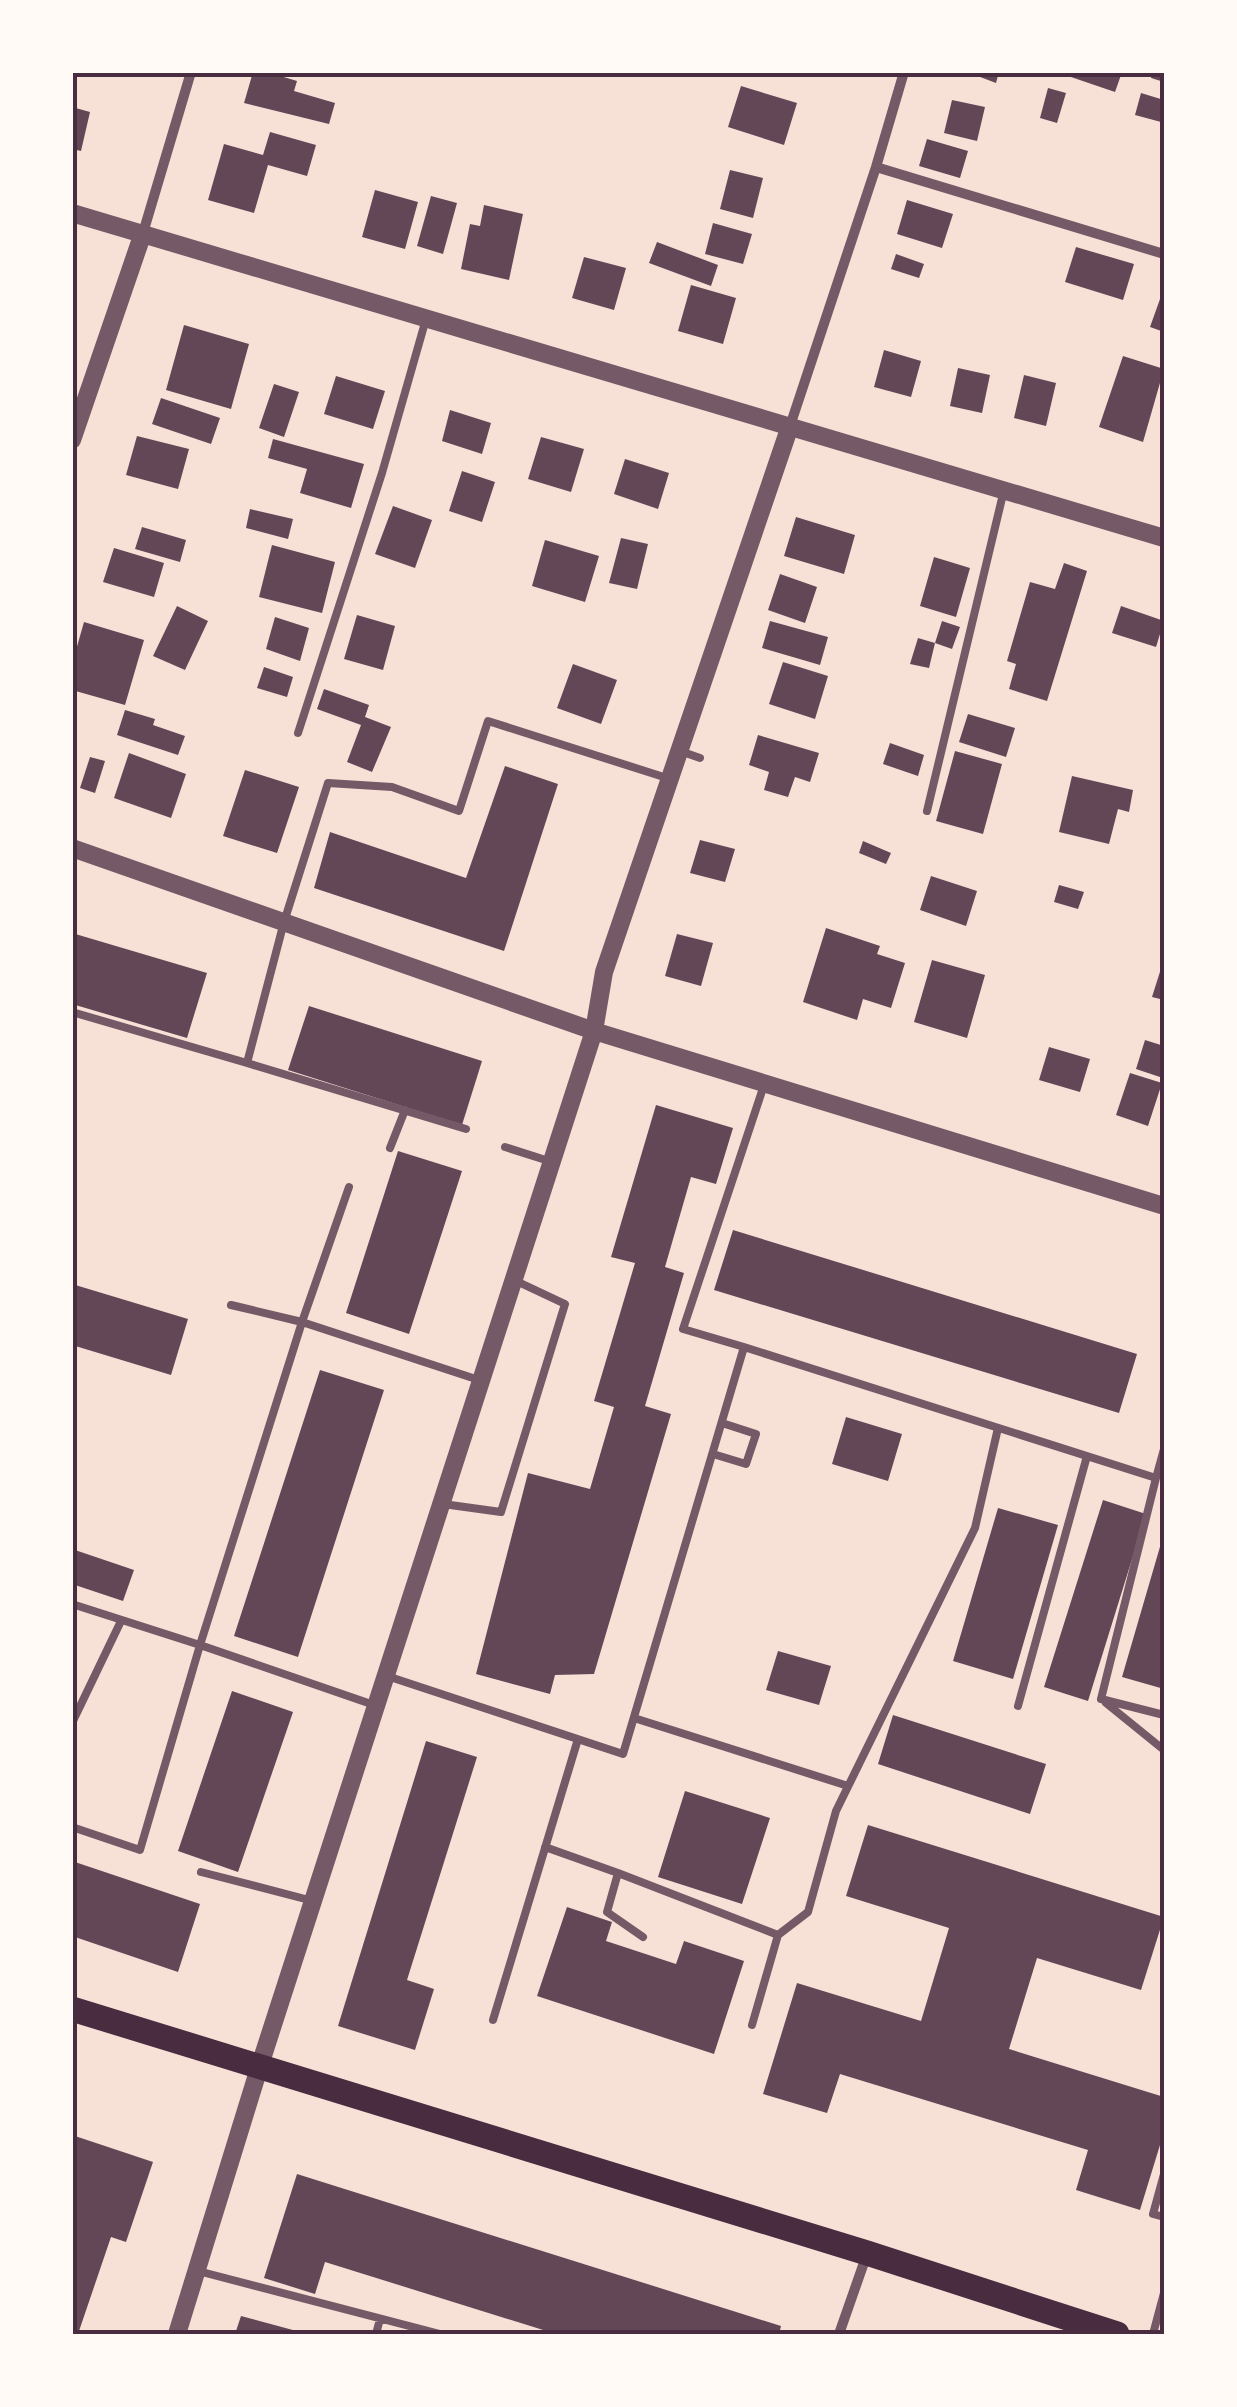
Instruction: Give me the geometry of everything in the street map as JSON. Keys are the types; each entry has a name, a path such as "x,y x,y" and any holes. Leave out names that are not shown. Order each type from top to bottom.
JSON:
{"main road":[{"path":"72,2009 867,2253 1117,2334"}],"street":[{"path":"72,440 144,233 192,72"},
{"path":"178,2334 260,2066 594,1031 604,972 790,426 904,72"},
{"path":"876,166 1164,254"},
{"path":"72,213 1164,538"},
{"path":"72,848 594,1031 1164,1206"},
{"path":"840,2334 867,2253"}],"lane":[{"path":"298,733 382,473 426,319"},
{"path":"927,811 1004,490"},
{"path":"246,1063 284,922 328,784 392,788 459,811 488,721 671,779"},
{"path":"680,751 700,758"},
{"path":"72,1012 466,1129"},
{"path":"764,1085 683,1329 1156,1478"},
{"path":"390,1148 404,1110"},
{"path":"505,1147 552,1162"},
{"path":"72,1828 140,1850 200,1645 349,1187"},
{"path":"443,1504 502,1512 565,1304 514,1280"},
{"path":"231,1305 302,1322 482,1380"},
{"path":"387,1676 623,1754 744,1348"},
{"path":"712,1454 746,1464 756,1434 722,1423"},
{"path":"752,2025 778,1936 808,1912 836,1811 975,1528 998,1428"},
{"path":"1101,1700 1164,1448"},
{"path":"1018,1706 1087,1456"},
{"path":"72,1604 376,1706"},
{"path":"72,1723 121,1621"},
{"path":"1101,1700 1164,1715"},
{"path":"1101,1700 1164,1750"},
{"path":"634,1718 848,1786"},
{"path":"493,2020 578,1739"},
{"path":"545,1847 778,1936"},
{"path":"201,1872 313,1901"},
{"path":"618,1873 607,1912 643,1937"},
{"path":"1164,2174 1154,2214 1164,2218"},
{"path":"197,2270 440,2334"},
{"path":"1153,2334 1164,2293"},
{"path":"376,2334 380,2320"}],"building":[{"path":"253,72 297,81 294,91 335,103 329,124 244,103"},
{"path":"967,72 999,72 996,83"},
{"path":"1069,72 1121,75 1115,92 1068,76"},
{"path":"1152,72 1164,72 1164,82 1151,78"},
{"path":"741,86 797,103 784,145 728,127"},
{"path":"1048,88 1066,93 1057,123 1040,118"},
{"path":"1141,93 1164,100 1161,122 1135,115"},
{"path":"952,100 985,107 977,141 944,133"},
{"path":"72,107 90,112 81,151 72,149"},
{"path":"270,132 316,145 307,176 268,165 254,213 208,200 224,144 263,155"},
{"path":"927,139 968,151 960,178 919,166"},
{"path":"730,170 763,178 753,218 720,209"},
{"path":"375,190 418,202 405,249 362,237"},
{"path":"431,196 457,203 443,254 417,246"},
{"path":"907,200 953,214 942,248 897,234"},
{"path":"484,205 523,214 509,280 461,269 470,224 480,226"},
{"path":"713,223 752,234 743,264 705,254"},
{"path":"657,242 718,265 711,286 649,263"},
{"path":"1076,247 1134,264 1123,300 1065,282"},
{"path":"896,254 924,264 919,278 891,269"},
{"path":"584,257 626,268 614,310 572,298"},
{"path":"691,285 736,298 723,344 678,331"},
{"path":"1160,299 1164,300 1164,332 1150,327"},
{"path":"184,325 249,344 231,409 166,390"},
{"path":"884,350 921,361 911,397 874,387"},
{"path":"1123,356 1164,369 1143,442 1099,427"},
{"path":"958,368 990,375 982,413 950,406"},
{"path":"1024,375 1056,383 1046,426 1014,418"},
{"path":"336,376 385,391 373,429 324,414"},
{"path":"274,384 299,392 284,437 259,428"},
{"path":"161,398 220,418 211,444 152,424"},
{"path":"450,410 491,423 482,454 442,441"},
{"path":"137,436 189,449 178,489 126,475"},
{"path":"541,437 584,449 571,492 528,479"},
{"path":"273,439 364,464 351,508 300,493 307,469 268,458"},
{"path":"625,459 669,473 658,509 614,494"},
{"path":"462,471 495,482 482,522 449,511"},
{"path":"393,506 432,520 415,568 375,554"},
{"path":"250,509 293,519 288,539 246,528"},
{"path":"796,517 855,535 844,574 784,556"},
{"path":"142,527 186,540 180,562 135,549"},
{"path":"621,538 648,544 637,589 609,583"},
{"path":"545,540 599,556 585,602 532,586"},
{"path":"272,545 335,562 322,613 259,597"},
{"path":"114,548 164,563 154,597 103,582"},
{"path":"934,557 970,568 956,617 920,606"},
{"path":"1064,563 1087,571 1047,701 1009,689 1016,664 1007,661 1030,582 1055,589"},
{"path":"780,574 817,587 805,623 768,610"},
{"path":"177,606 208,621 185,670 153,656"},
{"path":"1121,606 1164,621 1156,647 1112,633"},
{"path":"357,615 395,626 383,670 344,659"},
{"path":"275,617 309,628 300,661 266,649"},
{"path":"770,621 828,637 820,665 762,648"},
{"path":"942,621 960,627 952,649 935,643"},
{"path":"84,622 144,640 125,705 72,690 72,664"},
{"path":"918,638 935,643 929,668 910,664"},
{"path":"783,662 828,676 815,719 769,704"},
{"path":"573,664 617,680 601,724 557,708"},
{"path":"264,667 293,677 287,697 257,688"},
{"path":"324,689 369,705 365,717 391,727 372,772 347,762 361,725 317,709"},
{"path":"125,710 155,719 153,725 185,736 178,755 117,735"},
{"path":"968,714 1015,728 1006,757 959,742"},
{"path":"758,735 819,753 810,782 795,777 788,797 764,790 769,772 749,765"},
{"path":"890,743 924,755 918,776 883,764"},
{"path":"955,751 1002,764 983,834 936,821"},
{"path":"129,753 186,774 171,818 114,798"},
{"path":"90,757 105,761 95,793 80,788"},
{"path":"505,766 558,784 504,951 314,888 330,832 466,878"},
{"path":"245,770 299,787 277,853 223,836"},
{"path":"1072,776 1133,790 1129,812 1118,809 1109,844 1059,832"},
{"path":"700,840 735,849 725,882 690,873"},
{"path":"863,841 891,853 886,864 859,853"},
{"path":"931,876 977,891 966,926 920,910"},
{"path":"1059,885 1084,892 1078,909 1054,902"},
{"path":"826,928 880,946 877,954 905,963 891,1008 863,999 857,1020 803,1002"},
{"path":"72,933 207,973 187,1038 72,1004"},
{"path":"677,934 713,943 701,986 665,976"},
{"path":"1164,959 1164,1000 1152,997"},
{"path":"932,960 985,975 967,1038 914,1022"},
{"path":"309,1006 482,1061 462,1125 288,1070"},
{"path":"1145,1040 1164,1046 1163,1078 1136,1069"},
{"path":"1049,1047 1090,1059 1080,1092 1039,1080"},
{"path":"1130,1073 1162,1083 1148,1126 1116,1115"},
{"path":"656,1105 733,1128 716,1184 691,1177 665,1267 684,1273 645,1406 671,1414 594,1674 555,1675 550,1694 476,1674 528,1473 590,1489 614,1407 594,1401 635,1263 611,1257"},
{"path":"398,1151 462,1171 409,1334 346,1313"},
{"path":"733,1230 1137,1354 1119,1413 714,1290"},
{"path":"72,1284 188,1319 171,1375 72,1345"},
{"path":"320,1370 384,1390 298,1657 234,1636"},
{"path":"846,1417 902,1434 888,1481 832,1464"},
{"path":"1103,1500 1146,1514 1088,1701 1044,1687"},
{"path":"998,1508 1058,1525 1013,1679 953,1661"},
{"path":"1164,1533 1164,1689 1122,1677"},
{"path":"72,1549 134,1570 123,1601 72,1584"},
{"path":"778,1651 831,1666 819,1705 766,1690"},
{"path":"232,1691 293,1712 238,1872 178,1851"},
{"path":"893,1715 1046,1764 1030,1814 878,1764"},
{"path":"426,1741 477,1757 407,1980 434,1989 415,2050 338,2026"},
{"path":"685,1791 770,1818 742,1904 658,1877"},
{"path":"868,1825 1164,1917 1141,1990 1037,1958 1009,2049 1164,2097 1164,2132 1140,2210 1076,2190 1088,2150 840,2074 827,2113 763,2094 797,1983 921,2021 949,1928 846,1896"},
{"path":"72,1861 200,1904 178,1972 72,1936"},
{"path":"567,1907 612,1922 606,1941 676,1964 684,1941 744,1961 714,2054 537,1996"},
{"path":"72,2135 153,2162 126,2242 111,2237 78,2334 72,2334"},
{"path":"297,2174 781,2326 779,2334 556,2334 325,2262 315,2294 264,2278"},
{"path":"241,2316 304,2333 235,2334"}]}
